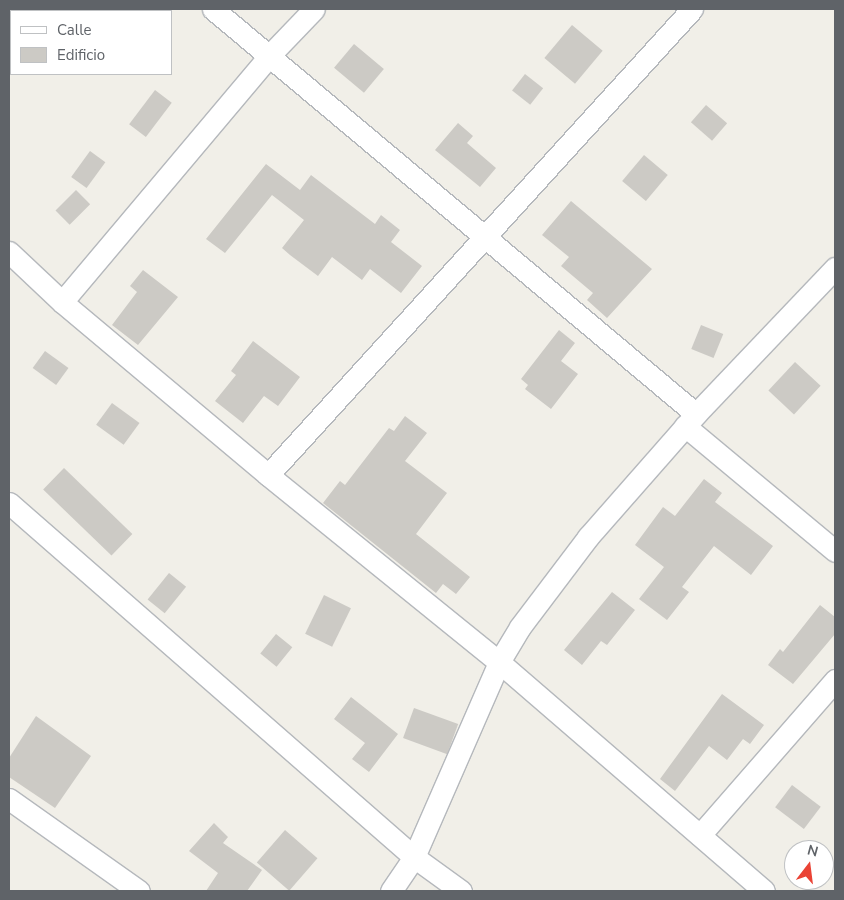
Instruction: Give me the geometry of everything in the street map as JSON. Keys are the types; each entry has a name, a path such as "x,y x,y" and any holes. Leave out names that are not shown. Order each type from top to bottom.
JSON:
{"street":[{"path":"212,9 486,238 835,550"},
{"path":"62,302 268,57 314,9"},
{"path":"268,475 486,238 692,9"},
{"path":"9,252 62,302 268,475 499,662 764,891"},
{"path":"391,891 414,857 499,662 555,577 691,420 835,268"},
{"path":"9,503 414,857 461,891"},
{"path":"700,835 835,680"},
{"path":"9,799 139,891"}],"building":[{"path":"572,25 603,51 575,84 544,58"},
{"path":"354,44 384,69 364,93 334,68"},
{"path":"525,74 543,88 530,105 512,91"},
{"path":"155,90 172,103 146,137 129,124"},
{"path":"706,105 727,123 712,141 691,122"},
{"path":"458,123 473,136 467,143 496,168 480,187 435,150"},
{"path":"90,151 105,162 87,188 71,177"},
{"path":"644,155 668,175 646,201 622,181"},
{"path":"266,164 300,190 311,175 375,224 381,215 400,230 391,242 422,266 401,293 370,269 362,280 332,257 318,276 290,255 282,248 304,220 272,195 225,253 206,239"},
{"path":"76,190 90,204 70,225 55,211"},
{"path":"571,201 652,269 607,318 587,300 593,293 561,266 569,257 542,235"},
{"path":"143,270 178,297 138,345 112,325 137,292 130,286"},
{"path":"701,325 723,334 714,358 691,349"},
{"path":"559,330 575,343 561,361 578,374 551,409 525,389 528,385 521,379"},
{"path":"253,341 300,377 278,406 264,396 243,423 215,401 236,375 231,371"},
{"path":"45,351 68,368 56,385 33,368"},
{"path":"795,362 821,386 794,414 768,391"},
{"path":"112,403 140,423 124,445 96,425"},
{"path":"405,416 427,433 405,461 447,493 416,534 470,577 456,594 443,584 436,593 323,503 340,481 345,485 389,428 394,431"},
{"path":"64,468 132,534 111,556 43,490"},
{"path":"704,479 722,493 715,502 773,546 751,575 714,546 682,587 689,592 667,620 639,599 664,567 635,545 663,507 675,516"},
{"path":"169,573 186,587 165,613 148,599"},
{"path":"612,592 635,610 607,645 601,641 582,665 564,650"},
{"path":"324,595 351,608 332,647 305,634"},
{"path":"820,605 835,617 835,634 793,684 768,665 780,649 783,652"},
{"path":"276,634 292,647 277,667 260,653"},
{"path":"722,694 764,725 750,744 743,739 727,760 709,746 675,791 660,779"},
{"path":"351,697 398,734 369,772 352,759 365,743 334,719"},
{"path":"414,708 458,724 447,754 403,738"},
{"path":"36,716 91,756 55,808 9,777 9,758"},
{"path":"792,785 821,807 804,829 775,807"},
{"path":"214,823 228,837 223,843 262,870 247,891 206,891 218,873 189,851"},
{"path":"285,830 317,858 289,891 257,862"}]}
